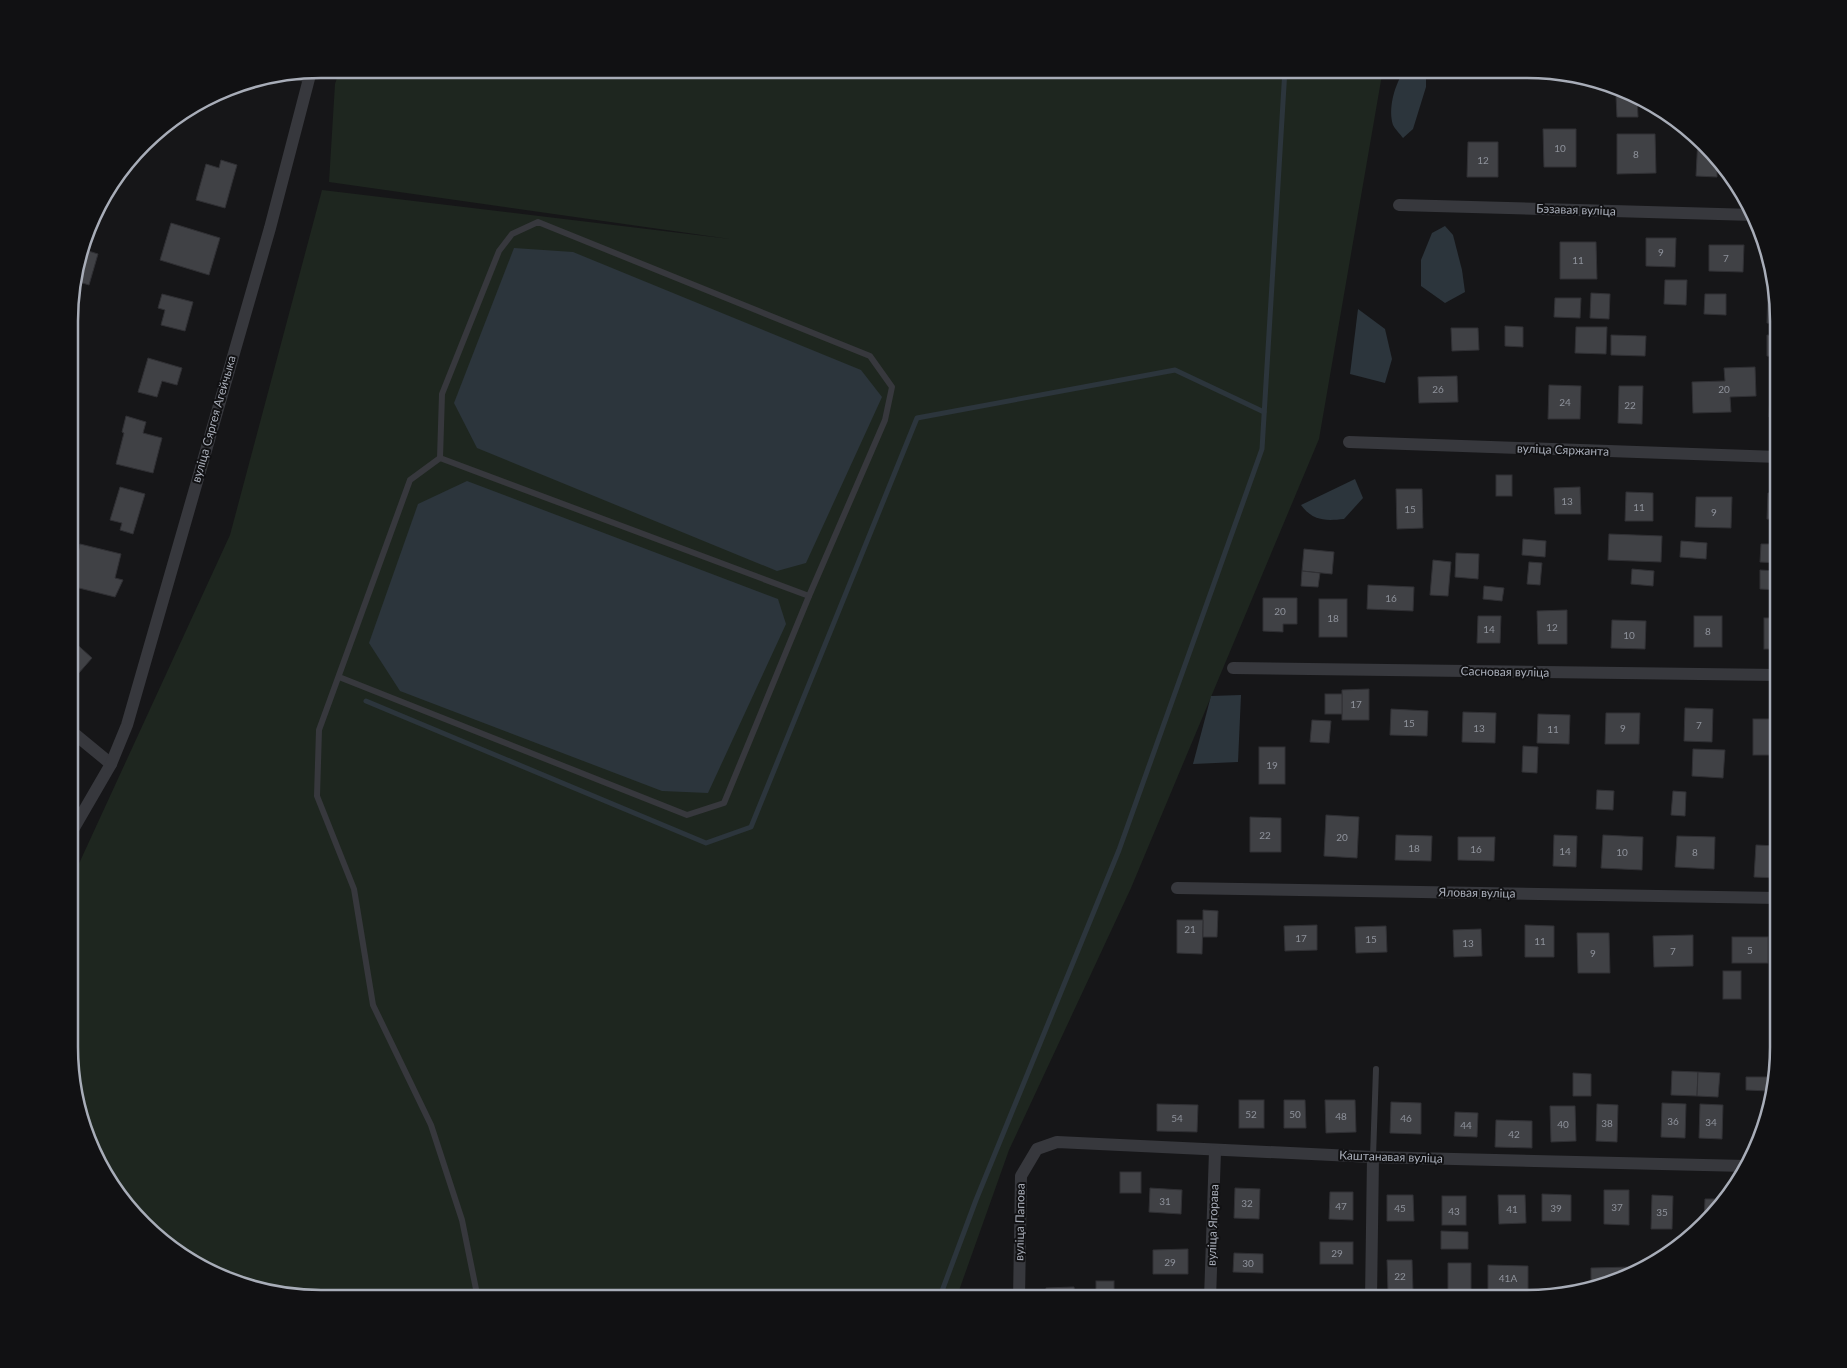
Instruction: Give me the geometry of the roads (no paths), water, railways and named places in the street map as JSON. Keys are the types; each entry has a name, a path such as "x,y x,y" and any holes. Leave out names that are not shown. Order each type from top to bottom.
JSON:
{"street":[{"name":"вуліца Сяргея Агейчыка","path":"78,821 110,764 127,725 270,228 309,78"},
{"name":"Бэзавая вуліца","path":"1399,204 1745,215"},
{"name":"вуліца Сяржанта","path":"1349,442 1770,457"},
{"name":"Сасновая вуліца","path":"1233,668 1770,675"},
{"path":"78,737 110,764"},
{"name":"Яловая вуліца","path":"1177,888 1770,898"},
{"name":"Каштанавая вуліца","path":"1037,1150 1057,1142 1374,1157 1739,1166"},
{"name":"вуліца Папова","path":"1019,1290 1021,1176 1037,1150"},
{"name":"вуліца Ягорава","path":"1210,1290 1215,1150"},
{"path":"1371,1290 1374,1157"}],"lane":[{"path":"339,677 687,815 724,803 809,596 885,420 892,387 870,356 538,222 512,234 499,251 442,394 440,458"},
{"path":"440,458 809,596"},
{"path":"440,458 410,480 319,730 317,796 354,889 373,1005 430,1125 462,1220 476,1290"},
{"path":"1374,1157 1376,1070"}],"waterway":[{"path":"942,1290 976,1200 1119,850 1262,449 1284,78"},
{"path":"366,701 706,843 751,827 917,418 1175,370 1264,412"}]}
